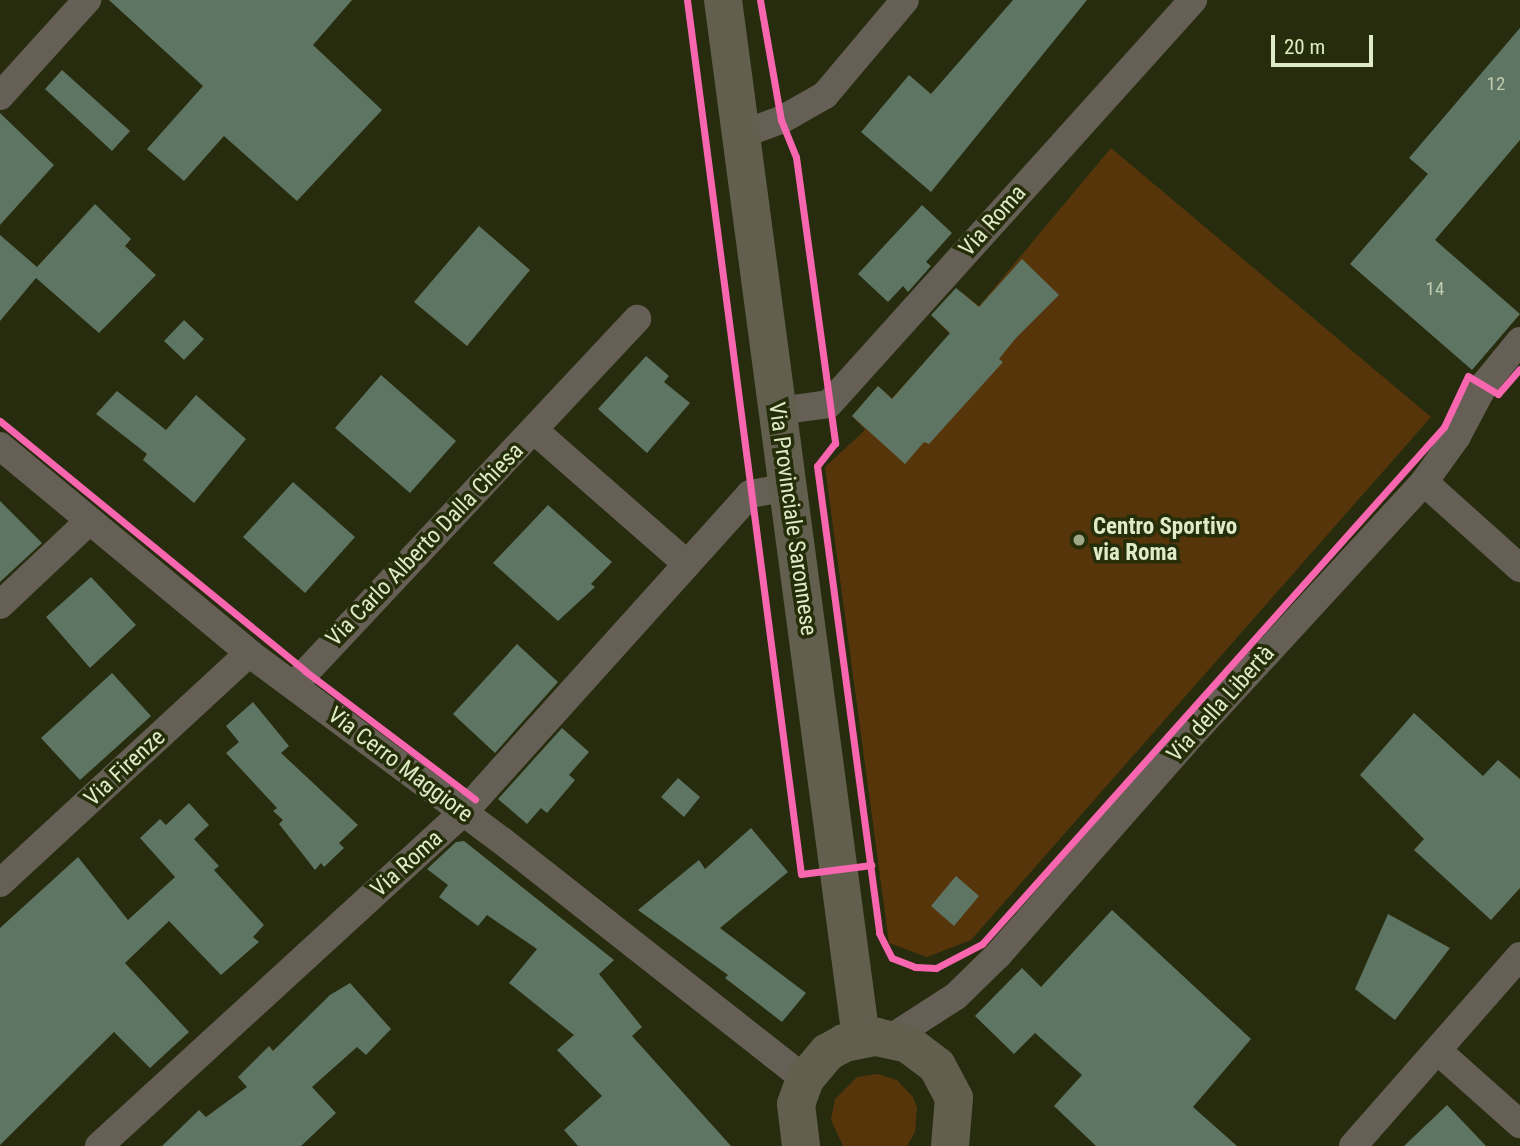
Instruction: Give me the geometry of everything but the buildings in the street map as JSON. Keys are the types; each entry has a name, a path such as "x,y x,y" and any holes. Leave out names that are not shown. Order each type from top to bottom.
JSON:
{"main road":[{"name":"Via Provinciale Saronnese","path":"723,0 788,487 876,1038"},
{"path":"801,1146 796,1104 805,1079 828,1052 876,1038 924,1053 948,1081 956,1116 950,1146"}],"street":[{"path":"0,96 87,0"},
{"path":"742,134 780,120 825,95 905,0"},
{"name":"Via Roma","path":"778,411 829,404 1192,0"},
{"path":"535,431 637,319"},
{"name":"Via della Libertà","path":"876,1038 956,996 998,955 1184,743 1424,482 1457,436 1485,385 1520,341"},
{"name":"Via Carlo Alberto Dalla Chiesa","path":"294,685 535,431 687,564"},
{"name":"Via Cerro Maggiore","path":"0,446 88,522 249,653 463,813 805,1079"},
{"path":"1424,482 1520,568"},
{"name":"Via Roma","path":"99,1146 463,813 750,494 788,487"},
{"path":"0,605 88,522"},
{"name":"Via Firenze","path":"0,883 249,653"},
{"path":"1353,1146 1520,956"},
{"path":"1438,1051 1520,1124"}],"shaded area":[{"name":"Centro Sportivo via Roma","path":"1111,148 1431,417 971,940 927,957 889,943 825,467 865,430 852,416 878,386 892,398 950,334 937,321 963,293 979,306"},
{"path":"878,1074 897,1080 913,1097 917,1108 915,1132 907,1146 843,1146 831,1120 835,1099 857,1077"}],"cycle path":[{"path":"687,0 801,874 871,865"},
{"path":"760,0 781,120 796,157 835,443 817,466 879,933 892,958 915,967 936,968 982,944 1444,427 1468,376 1498,394 1520,369"},
{"path":"0,421 305,671 475,799"}],"place":[{"name":"Centro Sportivo via Roma","path":"1079,540"}]}
